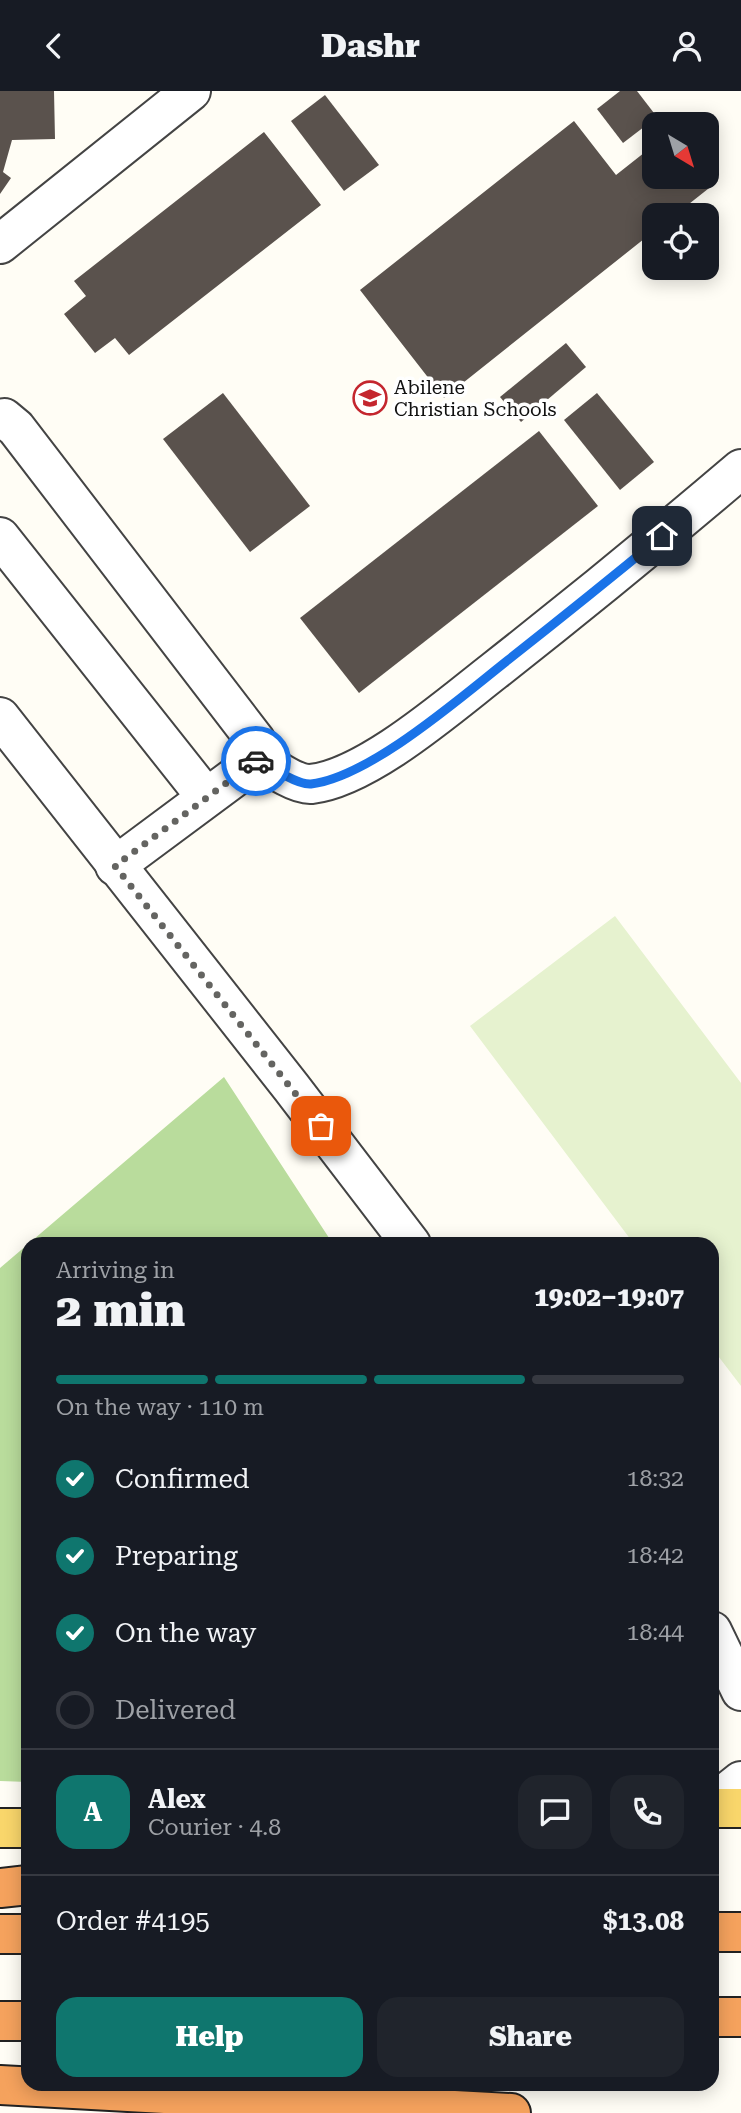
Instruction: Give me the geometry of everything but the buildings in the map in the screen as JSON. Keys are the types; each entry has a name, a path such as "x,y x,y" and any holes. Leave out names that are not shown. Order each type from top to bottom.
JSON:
{"highway":[{"path":"0,1888 21,1886"},
{"path":"719,1933 741,1932"},
{"path":"0,1934 21,1934"},
{"path":"719,2017 741,2017"},
{"path":"0,2021 21,2021"},
{"path":"0,2085 21,2086"},
{"path":"110,2091 511,2113"}],"main road":[{"path":"719,1806 741,1808"},
{"path":"0,1828 21,1828"}],"street":[{"path":"0,244 166,99"},
{"path":"0,419 4,418 16,428 256,741 259,759 283,775 309,784 358,770 431,720 592,594 741,469"},
{"path":"0,537 206,797"},
{"path":"0,717 406,1237"},
{"path":"115,866 259,759"},
{"path":"723,1633 741,1691"},
{"path":"719,1800 741,1781"}],"green space":[{"path":"615,916 741,1083 741,1386 719,1357 719,1237 629,1237 470,1026"},
{"path":"224,1077 328,1237 36,1237"},
{"path":"21,1250 21,1782 0,1781 0,1268"}],"way so far":[{"path":"256,761 115,866 321,1126"}],"place":[{"name":"Abilene Christian Schools","path":"370,398"}],"route":[{"path":"256,761 259,759 283,775 309,784 358,770 431,720 603,586 662,536"}]}
